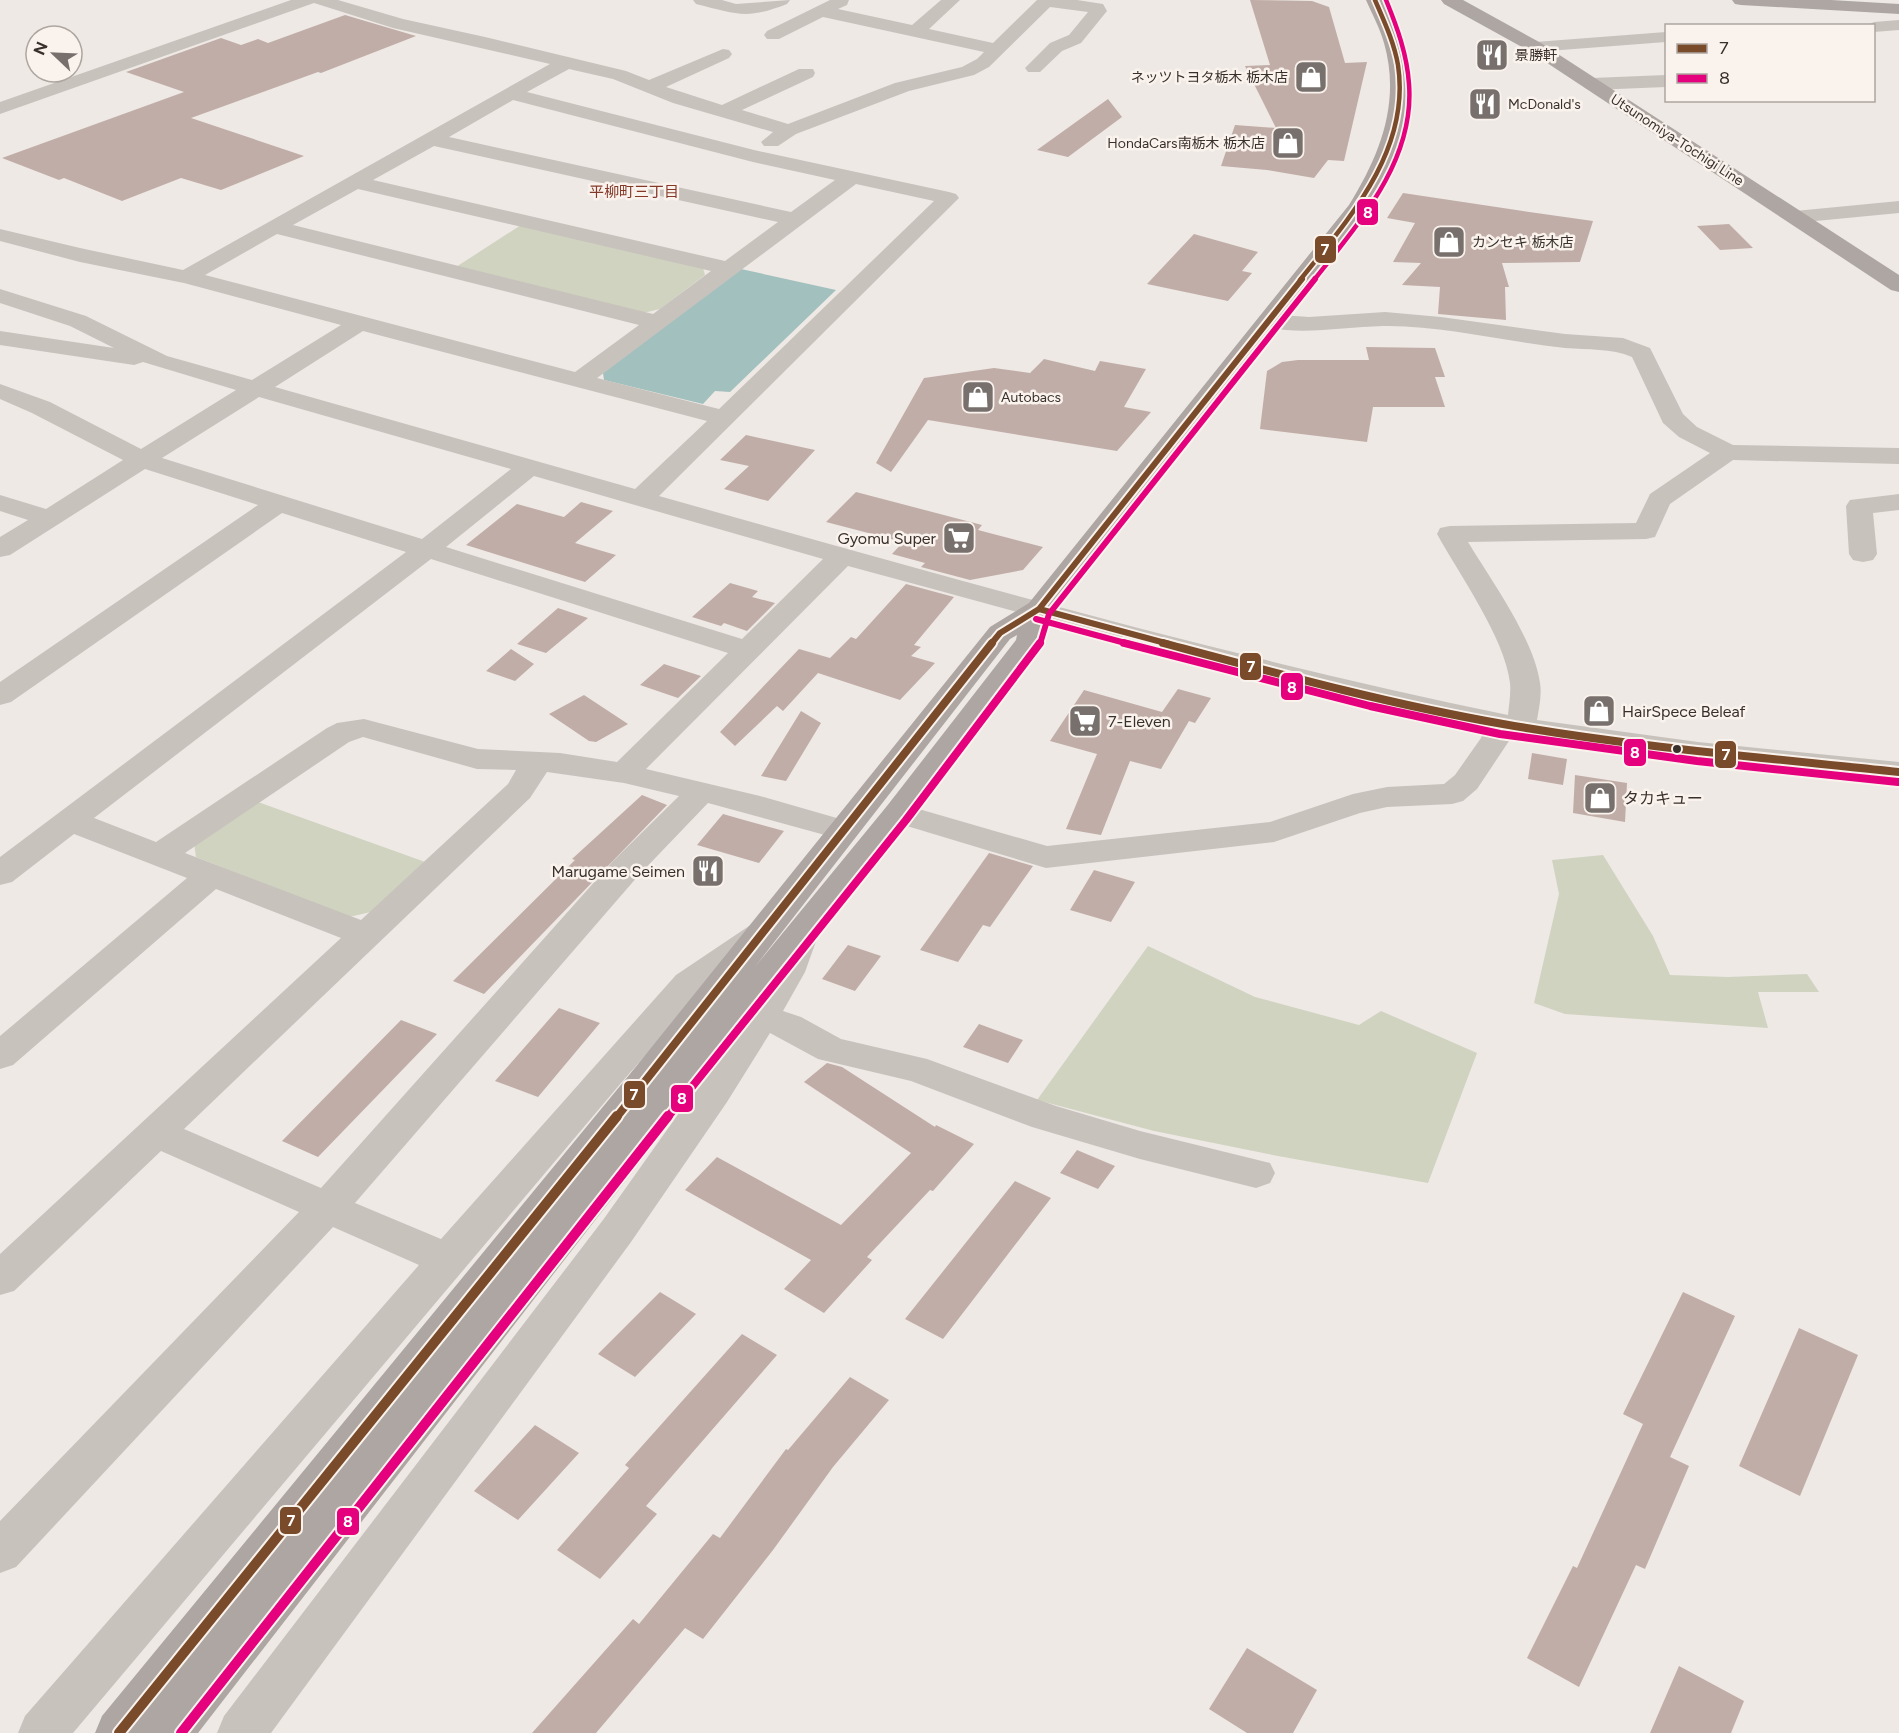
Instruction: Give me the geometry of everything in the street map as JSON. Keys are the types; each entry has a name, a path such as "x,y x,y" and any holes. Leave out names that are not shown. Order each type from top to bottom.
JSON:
{"main road":[{"path":"119,1733 1000,633 1039,609 1358,208 1380,174 1392,144 1401,93 1394,44 1375,0"},
{"name":"Utsunomiya-Tochigi Line","path":"1450,0 1535,46 1899,285"},
{"path":"1741,0 1899,9"},
{"path":"168,1733 897,813 1030,641 1039,609"}],"street":[{"path":"0,108 307,0"},
{"path":"320,0 399,24 485,42 619,75 652,86 680,99 789,130"},
{"path":"702,0 736,9 758,9 780,0"},
{"path":"915,32 951,0"},
{"path":"753,156 789,130 924,80 968,71 983,63 1047,0 1097,8 1098,10 1075,39 1056,47 1034,68"},
{"path":"1890,0 1899,9"},
{"path":"773,35 832,3 915,32 997,49"},
{"path":"1875,27 1899,26"},
{"path":"1535,46 1665,38"},
{"path":"652,86 723,54"},
{"path":"186,277 566,63"},
{"path":"723,112 806,73"},
{"path":"1592,84 1665,81"},
{"path":"511,94 753,156 949,198 640,498"},
{"path":"430,140 794,219"},
{"path":"579,380 852,177"},
{"path":"357,182 727,268"},
{"path":"1795,217 1899,207"},
{"path":"274,227 656,322"},
{"path":"0,235 80,255 186,277 723,418"},
{"path":"0,296 78,321 159,361"},
{"path":"1268,321 1309,324 1385,319 1441,324 1565,341 1623,345 1642,353 1672,418 1688,432 1728,452 1899,456"},
{"path":"0,549 358,324"},
{"path":"0,338 159,361 842,556 1373,696 1511,725 1698,752 1899,772"},
{"path":"0,391 37,404 143,460 748,650"},
{"path":"897,813 1046,857 1274,832 1353,804 1388,797 1452,794 1466,782 1496,739 1511,725 1526,693 1524,677 1504,630 1450,534 1646,531 1659,500 1728,452"},
{"path":"0,874 427,549 531,466"},
{"path":"1863,554 1859,506 1899,502"},
{"path":"0,503 49,518"},
{"path":"0,696 279,503"},
{"path":"624,773 842,556"},
{"path":"159,855 348,730 364,728 477,759 560,763 624,773 702,791 843,830"},
{"path":"0,1279 519,791 530,777 534,762"},
{"path":"0,1552 327,1207 626,868 702,791"},
{"path":"71,821 366,934"},
{"path":"0,1056 211,876"},
{"path":"241,1733 617,1231 714,1092 762,1017 788,972 804,928"},
{"path":"42,1733 688,984 762,933"},
{"path":"762,1017 788,1026 831,1050 914,1068 1045,1117 1140,1145 1256,1173"},
{"path":"156,1133 448,1260"}],"green space":[{"path":"521,225 703,268 705,275 660,309 643,313 456,267"},
{"path":"258,802 428,863 375,911 349,917 196,857 194,843"},
{"path":"1603,855 1653,936 1670,975 1728,977 1807,974 1819,992 1758,992 1768,1028 1565,1014 1534,1003 1559,894 1552,860"},
{"path":"1148,946 1255,997 1359,1025 1381,1011 1477,1053 1428,1183 1154,1131 1037,1100"}],"water":[{"path":"741,269 836,290 730,392 715,391 703,404 604,380 603,373"}],"building":[{"path":"1250,0 1312,1 1329,7 1345,63 1367,62 1344,161 1328,160 1314,178 1267,170 1221,166 1235,125 1276,128 1245,66 1270,65"},
{"path":"345,15 416,36 321,73 318,72 191,118 304,156 221,190 181,178 122,201 64,178 59,180 2,158 184,92 126,72 221,38 241,45 258,39 268,43"},
{"path":"1108,99 1122,117 1068,157 1037,150"},
{"path":"1403,193 1593,221 1580,262 1502,263 1509,287 1505,287 1506,320 1438,314 1440,287 1402,285 1421,263 1393,262 1415,223 1387,218"},
{"path":"1729,224 1753,248 1720,250 1697,226"},
{"path":"1194,234 1258,252 1242,271 1252,273 1228,301 1147,284"},
{"path":"1366,347 1435,348 1445,377 1435,377 1445,407 1373,407 1367,442 1260,429 1267,371 1282,362 1298,360 1369,360"},
{"path":"1044,359 1095,371 1100,361 1146,369 1124,407 1151,412 1117,451 928,420 891,472 876,463 924,378 994,368 1030,373"},
{"path":"746,435 815,450 768,501 724,489 749,466 720,460"},
{"name":"Gyomu Super","path":"856,492 982,525 978,530 1043,547 1023,570 970,580 921,567 925,563 892,554 903,542 826,522"},
{"path":"581,502 613,511 575,543 616,555 585,582 466,545 517,504 564,517"},
{"path":"730,583 758,591 752,597 775,603 747,631 724,623 721,626 692,617"},
{"path":"906,584 954,597 914,645 921,647 911,656 935,663 900,700 818,673 783,711 777,706 735,746 720,732 799,649 830,658 851,637 856,639"},
{"path":"558,608 588,618 546,653 517,644"},
{"path":"511,649 534,664 515,681 486,671"},
{"path":"664,664 701,676 678,698 640,685"},
{"path":"1178,689 1211,698 1195,723 1189,721 1161,769 1130,761 1101,835 1066,829 1097,754 1050,741 1084,690 1162,712"},
{"path":"584,695 628,724 596,742 589,741 549,714"},
{"path":"801,711 821,723 786,781 761,776"},
{"path":"1532,753 1567,759 1563,785 1528,779"},
{"name":"タカキュー","path":"1575,775 1627,783 1625,822 1573,813"},
{"path":"642,795 667,805 484,994 453,981 575,860 572,859"},
{"path":"723,814 784,831 759,863 697,845"},
{"path":"989,853 1033,866 990,927 983,925 958,962 920,950"},
{"path":"1094,870 1135,882 1111,922 1070,910"},
{"path":"848,945 881,956 855,991 822,979"},
{"path":"559,1008 600,1023 538,1097 495,1081"},
{"path":"401,1020 437,1034 318,1157 282,1141"},
{"path":"979,1024 1023,1040 1008,1063 963,1047"},
{"path":"827,1063 842,1067 935,1127 936,1125 974,1144 933,1191 930,1190 867,1257 872,1260 824,1313 784,1289 811,1260 685,1190 717,1157 841,1225 911,1153 804,1082"},
{"path":"1077,1150 1115,1166 1098,1189 1060,1173"},
{"path":"1015,1181 1051,1198 943,1339 905,1319"},
{"path":"660,1292 696,1314 635,1377 598,1354"},
{"path":"1683,1292 1735,1316 1670,1457 1689,1466 1645,1569 1636,1565 1579,1687 1527,1658 1573,1566 1577,1568 1643,1424 1623,1414"},
{"path":"1799,1328 1858,1355 1800,1496 1739,1466"},
{"path":"742,1334 777,1355 646,1506 657,1514 600,1579 557,1550 629,1468 625,1465"},
{"path":"850,1377 889,1400 833,1467 773,1550 703,1639 685,1628 596,1733 532,1733 633,1619 639,1624 713,1534 720,1538 786,1449 788,1450"},
{"path":"535,1425 579,1453 518,1520 474,1491"},
{"path":"1247,1648 1317,1690 1293,1733 1247,1733 1209,1709"},
{"path":"1679,1666 1744,1701 1731,1733 1650,1733"}],"transit line":[{"name":"7","path":"119,1733 647,1079 1000,633 1039,609 1358,208 1379,169 1394,129 1398,108 1398,65 1387,26 1375,0"},
{"name":"8","path":"181,1733 684,1096 906,820 1039,647 1049,614 1367,213 1396,159 1409,110 1406,59 1386,0"},
{"name":"7","path":"1039,609 1327,686 1502,724 1650,746 1899,772"},
{"name":"8","path":"1036,619 1228,671 1370,706 1500,734 1697,761 1898,782"}],"place":[{"name":"景勝軒","path":"1492,55"},
{"name":"ネッツトヨタ栃木 栃木店","path":"1311,77"},
{"name":"McDonald's","path":"1485,104"},
{"name":"HondaCars南栃木 栃木店","path":"1288,143"},
{"name":"カンセキ 栃木店","path":"1449,242"},
{"name":"Autobacs","path":"978,397"},
{"name":"Gyomu Super","path":"959,538"},
{"name":"HairSpece Beleaf","path":"1599,711"},
{"name":"7-Eleven","path":"1085,721"},
{"name":"タカキュー","path":"1600,798"},
{"name":"Marugame Seimen","path":"708,871"}],"district":[{"name":"平柳町三丁目","path":"634,192"}]}
